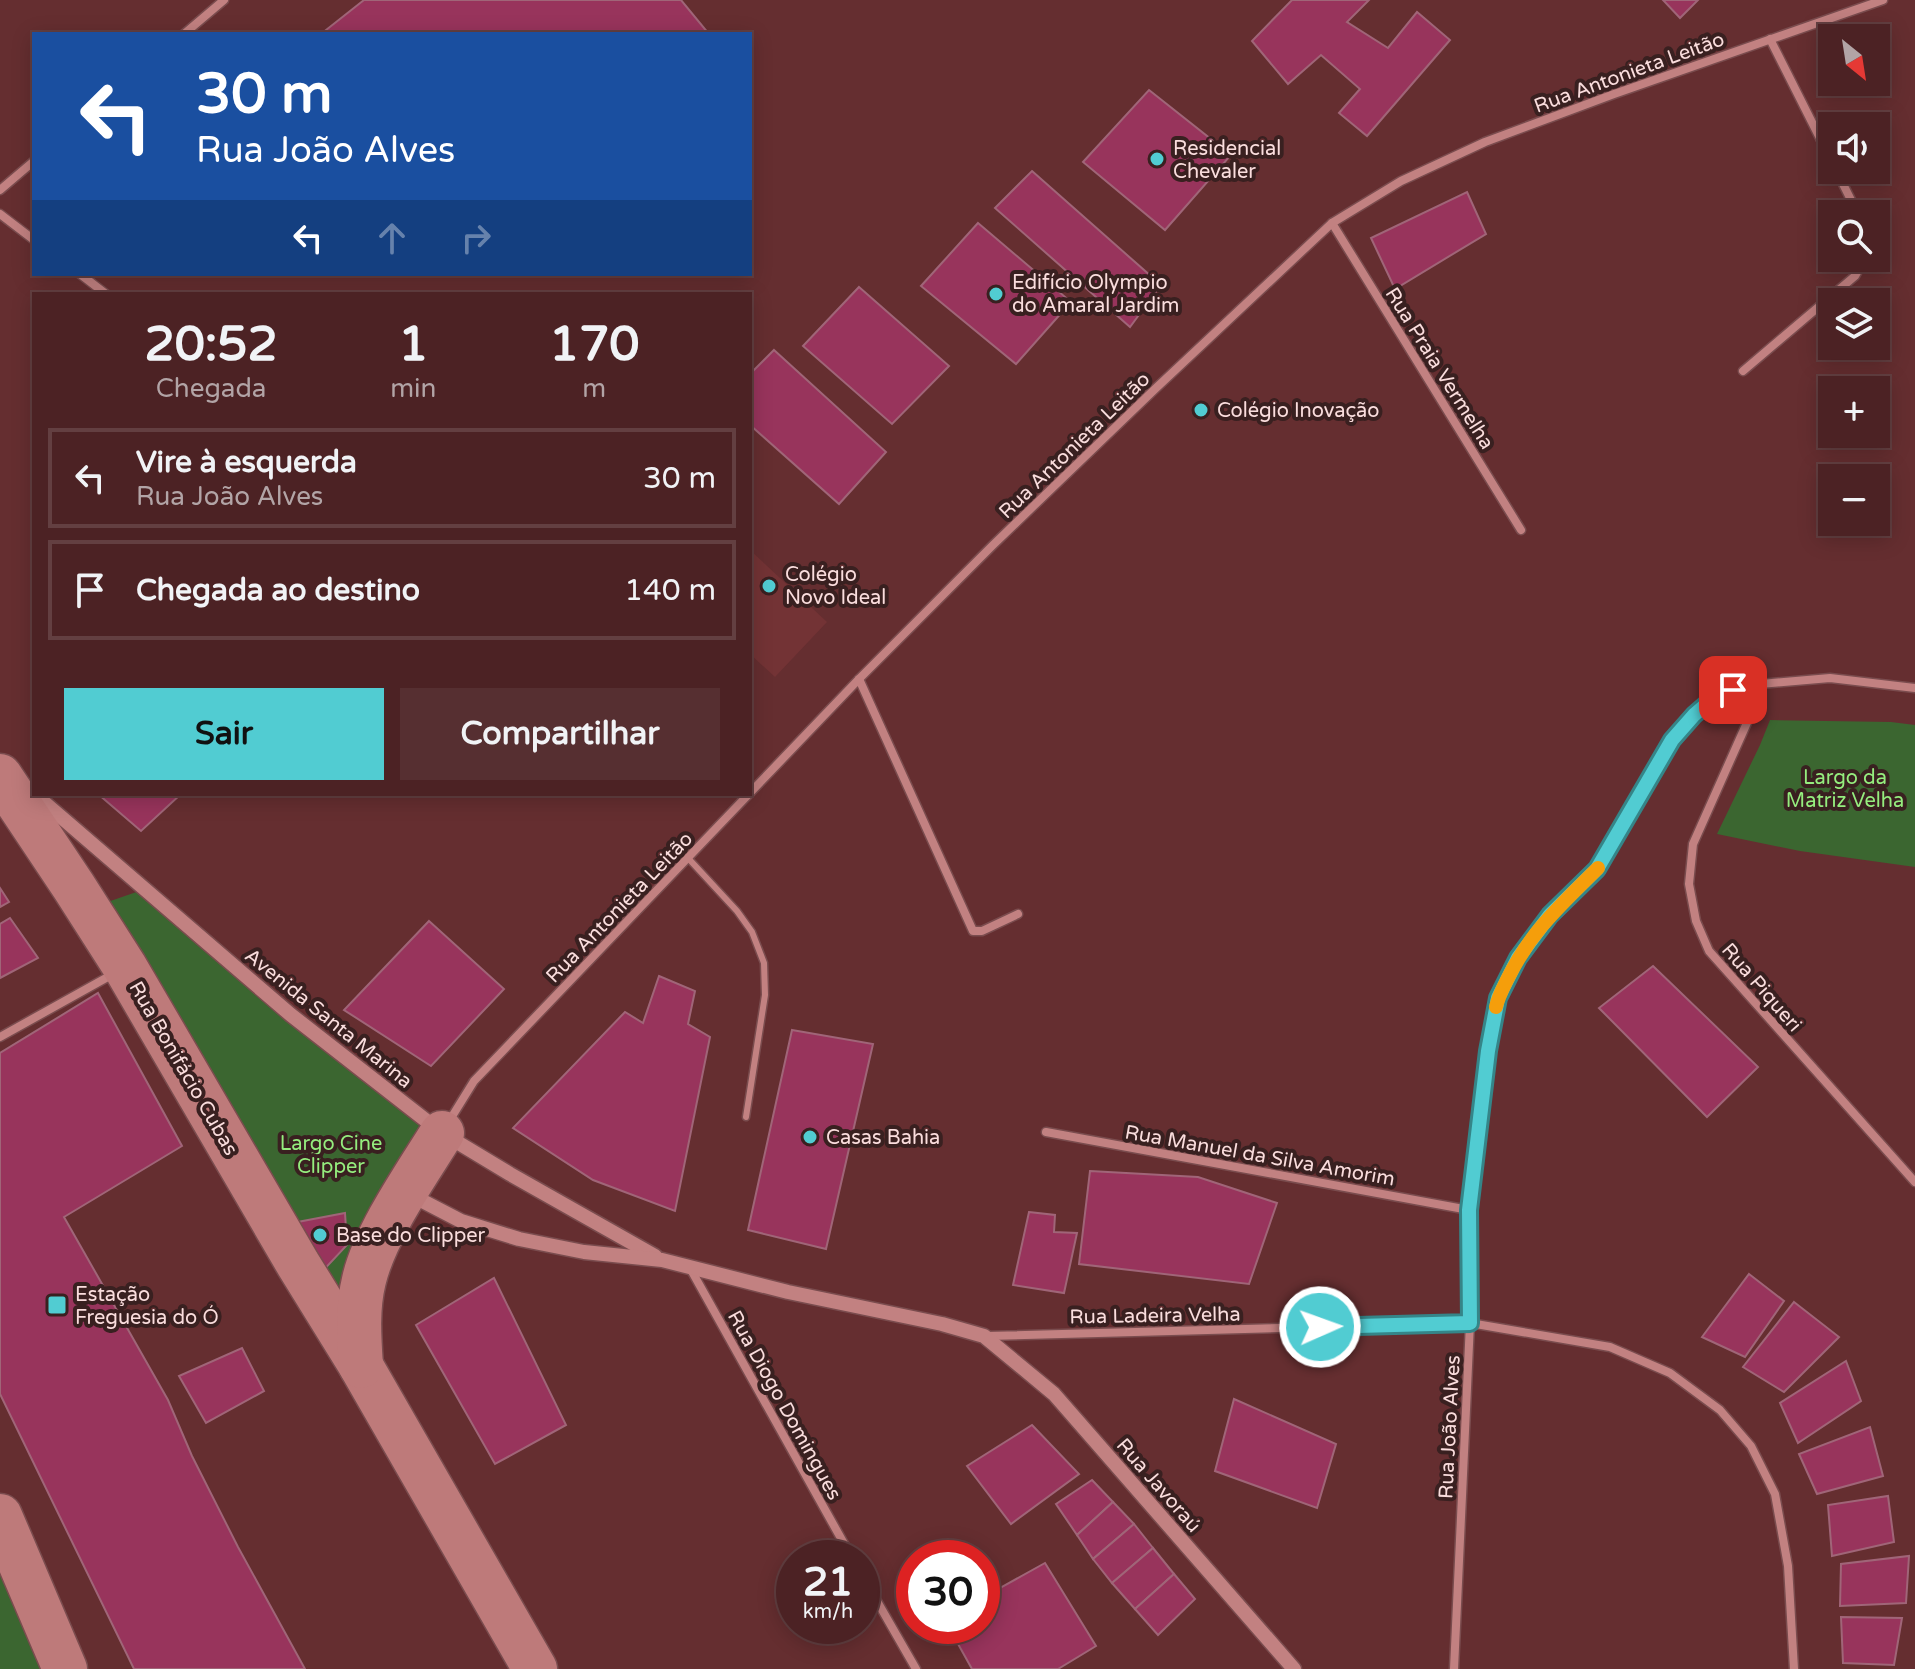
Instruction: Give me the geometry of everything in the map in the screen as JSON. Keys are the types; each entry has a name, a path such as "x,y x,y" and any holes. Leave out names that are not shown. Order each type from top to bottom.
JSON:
{"main road":[{"name":"Rua Bonifácio Cubas","path":"0,776 125,967 361,1366 535,1669"},
{"name":"Rua Bonifácio Cubas","path":"361,1366 358,1319 364,1279 377,1243 442,1133"},
{"path":"0,1516 65,1669"}],"street":[{"path":"186,32 224,0"},
{"name":"Rua Antonieta Leitão","path":"752,791 993,545 1332,223 1401,181 1485,142 1883,0"},
{"path":"1770,39 1818,134"},
{"path":"0,190 32,163"},
{"path":"0,214 32,238"},
{"name":"Rua Praia Vermelha","path":"1332,223 1521,530"},
{"path":"1743,371 1857,272"},
{"path":"83,276 103,292"},
{"name":"Rua João Alves","path":"1454,1669 1470,1323 1469,1210 1490,1038 1498,998 1518,958 1550,915 1597,869 1672,740 1717,695 1749,685 1830,678 1915,688"},
{"path":"859,679 973,931 982,931 1018,914"},
{"name":"Rua Piqueri","path":"1749,685 1750,716 1693,844 1689,884 1696,921 1709,951 1915,1182"},
{"name":"Avenida Santa Marina","path":"0,765 32,792"},
{"name":"Avenida Santa Marina","path":"36,796 291,1015 442,1133 662,1260"},
{"name":"Rua Antonieta Leitão","path":"442,1133 474,1081 747,796"},
{"path":"0,1037 125,967"},
{"name":"Rua Manuel da Silva Amorim","path":"1046,1132 1469,1210"},
{"name":"Avenida Santa Marina","path":"406,1192 461,1221 519,1239 584,1252 662,1260 984,1336"},
{"name":"Rua Diogo Domingues","path":"690,1268 842,1540"},
{"name":"Rua Ladeira Velha","path":"984,1336 1470,1323 1610,1347 1670,1373 1720,1410 1751,1446 1775,1494 1788,1566 1794,1669"},
{"name":"Rua Javoraú","path":"984,1336 1054,1394 1294,1669"},
{"path":"880,1606 916,1669"}],"lane":[{"path":"688,858 737,911 752,932 764,963 765,995 746,1117"}],"shaded area":[{"name":"Colégio Novo Ideal","path":"752,552 827,622 775,677 752,656"}],"green space":[{"name":"Largo da Matriz Velha","path":"1770,720 1915,725 1915,867 1800,851 1717,834"},
{"name":"Largo Cine Clipper","path":"145,889 442,1133 406,1192 361,1366 99,905"},
{"path":"0,1517 65,1669 0,1669"}],"building":[{"path":"364,0 681,0 707,32 324,32"},
{"path":"1292,0 1369,0 1347,22 1388,48 1417,12 1450,40 1367,136 1339,113 1360,89 1321,55 1288,84 1252,41"},
{"path":"1663,0 1698,0 1680,18"},
{"name":"Residencial Chevaler","path":"1149,90 1231,155 1165,230 1083,162"},
{"path":"1032,171 1161,285 1130,327 995,208"},
{"path":"1467,192 1486,234 1395,289 1371,238"},
{"name":"Edifício Olympio do Amaral Jardim","path":"978,223 1071,302 1016,364 921,286"},
{"path":"859,287 949,366 892,424 803,346"},
{"path":"774,350 886,452 839,504 752,427 752,372"},
{"path":"100,796 179,796 141,831"},
{"path":"0,888 9,902 0,907"},
{"path":"10,918 38,958 0,978 0,924"},
{"path":"429,921 504,989 431,1066 344,1010"},
{"path":"1653,966 1758,1067 1707,1117 1599,1008"},
{"path":"659,976 695,991 688,1024 710,1037 675,1211 593,1180 513,1128 625,1012 643,1023"},
{"name":"Estação Freguesia do Ó","path":"98,993 182,1146 64,1217 168,1400 192,1456 238,1547 305,1669 134,1669 0,1394 0,1053"},
{"name":"Casas Bahia","path":"792,1030 873,1044 826,1249 748,1230"},
{"path":"1090,1171 1198,1177 1277,1203 1249,1284 1079,1264"},
{"path":"1029,1212 1055,1215 1054,1232 1077,1233 1064,1293 1013,1285"},
{"name":"Base do Clipper","path":"345,1213 347,1245 317,1277 287,1224"},
{"path":"1749,1274 1784,1301 1745,1357 1702,1337"},
{"path":"494,1278 566,1425 495,1464 416,1325"},
{"path":"1794,1302 1839,1337 1784,1392 1743,1367"},
{"path":"242,1348 264,1391 206,1423 179,1376"},
{"path":"1846,1361 1861,1401 1798,1443 1780,1403"},
{"path":"1234,1399 1336,1444 1317,1508 1215,1471"},
{"path":"1032,1425 1079,1474 1011,1524 967,1466"},
{"path":"1870,1427 1883,1476 1817,1494 1799,1454"},
{"path":"1092,1480 1113,1502 1077,1535 1056,1504"},
{"path":"1888,1496 1894,1542 1832,1556 1828,1505"},
{"path":"1113,1502 1134,1524 1093,1559 1077,1535"},
{"path":"1134,1524 1153,1548 1112,1583 1093,1559"},
{"path":"1153,1548 1174,1574 1135,1609 1112,1583"},
{"path":"1909,1556 1906,1603 1840,1606 1841,1564"},
{"path":"1045,1563 1096,1646 1058,1669 972,1669 958,1644 1000,1644 1000,1588"},
{"path":"1174,1574 1195,1599 1158,1635 1135,1609"},
{"path":"1841,1617 1902,1618 1894,1665 1843,1663"}],"slow traffic":[{"path":"1496,1007 1518,958 1550,915 1598,868"}],"place":[{"name":"Residencial Chevaler","path":"1157,159"},
{"name":"Edifício Olympio do Amaral Jardim","path":"996,294"},
{"name":"Colégio Inovação","path":"1201,410"},
{"name":"Colégio Novo Ideal","path":"769,586"},
{"name":"Casas Bahia","path":"810,1137"},
{"name":"Base do Clipper","path":"320,1235"},
{"name":"Estação Freguesia do Ó","path":"57,1305"}],"route":[{"path":"1320,1327 1470,1323 1469,1210 1488,1051 1498,998 1518,958 1550,915 1597,869 1672,740 1717,695 1733,690"}]}
